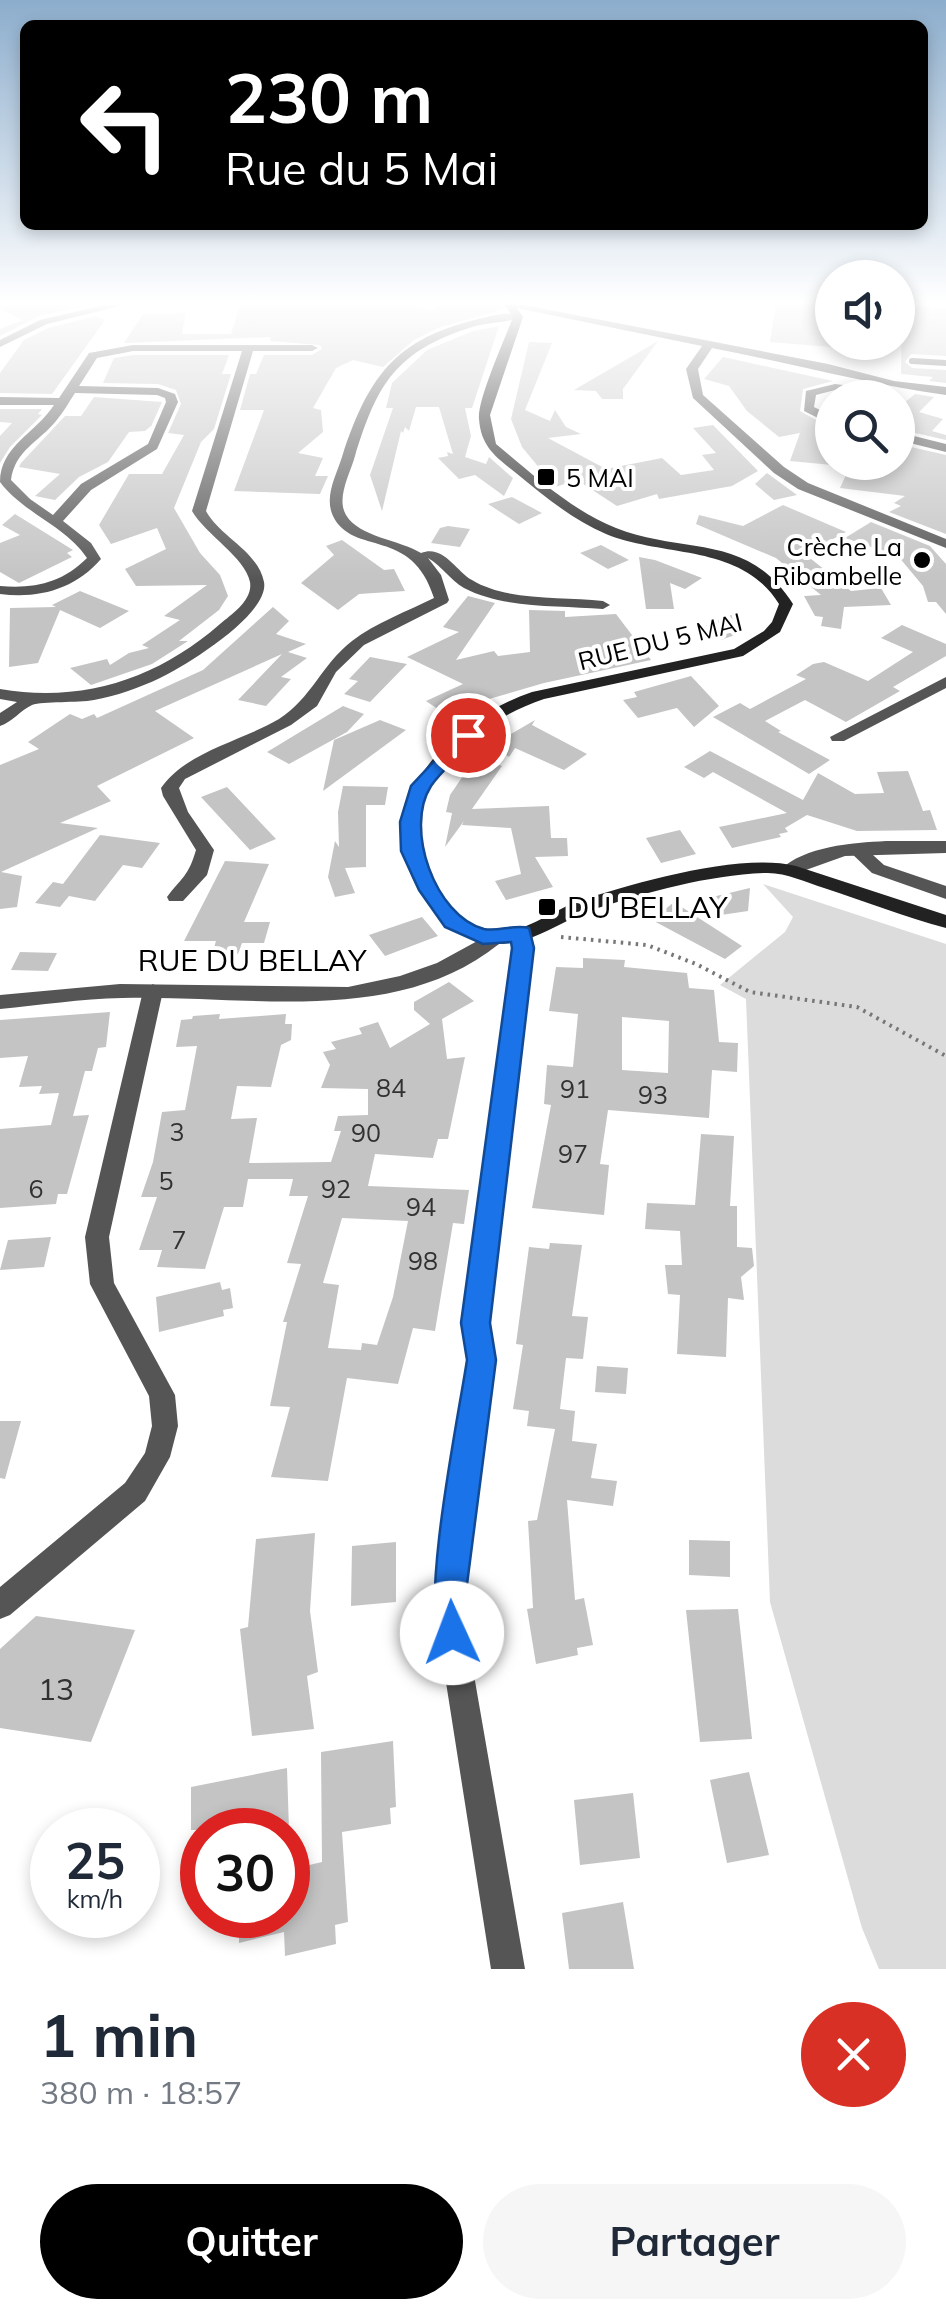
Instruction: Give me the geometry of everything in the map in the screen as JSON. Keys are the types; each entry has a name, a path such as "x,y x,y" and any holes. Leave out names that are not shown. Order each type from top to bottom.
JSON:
{"main road":[{"name":"RUE DU 5 MAI","path":"490,397 484,415 490,445 598,525 632,539 705,553 747,566 770,580 786,604 782,620 768,638 738,652 529,698 494,716 437,764 413,804 411,851 429,890 452,922 492,938"},
{"path":"492,938 522,934 590,904 762,867 790,870 946,922"}],"street":[{"path":"0,590 30,592 58,585 81,574 94,559 86,544 56,521 30,508 13,494 5,480 7,464 51,420 64,397"},
{"path":"56,521 86,488 154,446 171,397"},
{"path":"0,694 28,701 130,686 161,673 224,630 255,598 257,582 247,565 205,526 199,511 234,397"},
{"path":"372,397 335,499 336,513 343,524 420,553 436,555 459,578 484,590 603,604"},
{"path":"697,397 757,453 803,486 946,544"},
{"path":"915,397 946,402"},
{"path":"0,401 60,402"},
{"path":"915,440 946,448"},
{"path":"176,897 198,875 205,850 171,800 170,788 179,776 257,738 311,704 330,670 359,642 442,600 431,565 420,553"},
{"path":"838,737 946,682"},
{"path":"0,722 28,701"},
{"path":"790,870 821,856 857,850 946,846"},
{"path":"857,850 878,868 946,893"},
{"path":"508,1969 448,1606 481,1360 476,1323 522,934"},
{"name":"RUE DU BELLAY","path":"0,1002 153,991 366,991 384,988 472,954 492,938"},
{"path":"0,1605 135,1492 157,1457 165,1426 162,1395 151,1369 122,1326 102,1284 97,1236 153,991"}],"path":[{"path":"522,934 647,945 696,964 750,992 857,1007 946,1056"}],"shaded area":[{"path":"763,884 946,944 946,1969 879,1969 862,1928 770,1602 746,999 720,985 785,932 793,917"}],"building":[{"path":"94,397 162,402 151,425 145,431 129,432 108,462 79,477 55,500 35,496 60,474 19,467 21,463 65,416 81,416"},
{"path":"178,397 224,397 214,429 201,442 174,508 200,553 220,575 228,596 219,610 179,641 188,641 152,664 91,685 70,668 107,659 110,665 129,653 149,648 142,645 180,620 164,616 207,585 136,586 125,569 166,549 157,528 111,544 99,525 129,474 162,474 184,435 168,433 181,404"},
{"path":"244,397 319,397 313,408 321,410 323,432 298,453 323,458 315,476 328,476 320,494 234,491 264,410 240,410"},
{"path":"389,397 476,397 472,408 465,408 471,436 465,457 486,464 489,457 513,478 504,496 475,475 459,479 438,458 448,456 447,452 453,454 439,407 416,407 409,431 405,427 401,431 382,511 370,475 393,408 386,408"},
{"path":"516,397 530,397 525,410 550,421 555,410 566,427 581,434 548,438 606,469 662,458 681,475 714,470 702,455 716,453 693,428 713,425 758,471 732,486 659,499 657,494 617,506 577,480 555,487 522,447 511,419"},
{"path":"737,397 802,397 800,411 815,419 815,463 790,461 800,433 779,437 747,411"},
{"path":"915,397 934,397 919,412 943,419 932,431 946,435 946,440 915,433"},
{"path":"0,409 42,409 38,414 42,415 10,447 0,463 0,436 12,423 0,422"},
{"path":"915,448 946,455 946,534 889,512 901,506 894,503 905,496 840,488 844,480 915,480"},
{"path":"767,473 797,495 774,500 755,484"},
{"path":"512,497 542,513 519,524 488,504"},
{"path":"783,505 846,532 805,554 851,591 881,588 891,605 844,607 841,629 821,626 823,617 815,616 804,596 821,595 776,558 696,524 699,515 743,526"},
{"path":"15,514 73,550 67,553 72,557 19,583 0,572 0,543 20,535 2,525"},
{"path":"871,522 930,546 946,564 946,614 936,602 928,602 923,586 898,556 845,538"},
{"path":"440,528 470,529 460,547 431,543"},
{"path":"342,540 384,570 394,569 405,591 359,594 338,610 301,583 334,555 326,546"},
{"path":"601,545 629,560 608,569 580,553"},
{"path":"639,557 702,578 685,589 670,583 674,609 646,609"},
{"path":"80,591 129,611 100,628 60,610 38,663 9,667 10,608 56,607 52,605"},
{"path":"468,596 495,603 456,660 494,651 498,656 530,652 529,610 565,611 565,617 616,614 651,660 544,683 448,716 426,701 463,684 407,657 459,632 443,627"},
{"path":"273,607 289,621 276,634 306,644 288,652 307,658 281,677 291,679 266,706 238,700 282,654 155,711 194,738 97,786 111,801 60,823 98,828 1,872 22,876 17,907 0,909 0,765 39,749 28,742 70,714 82,719 94,714 97,718 203,670"},
{"path":"736,613 736,624 746,631 721,640 703,627"},
{"path":"902,625 946,644 946,656 893,687 900,691 846,722 805,700 765,721 830,760 809,774 713,717 740,703 750,709 806,679 796,675 813,664 824,662 868,681 913,652 881,638"},
{"path":"370,657 407,664 370,702 344,694 358,681 349,679"},
{"path":"691,676 719,706 694,727 677,708 638,718 623,700 637,697 634,692"},
{"path":"343,706 364,714 347,732 289,764 267,752"},
{"path":"380,720 406,730 323,791 334,740"},
{"path":"535,720 532,725 587,754 564,770 515,748 509,757 492,745"},
{"path":"710,751 803,800 818,773 855,794 884,793 877,772 908,771 923,811 930,810 937,830 857,831 807,815 785,828 788,832 779,834 781,837 732,848 719,827 787,813 713,772 704,778 684,767"},
{"path":"476,757 502,766 472,809 549,806 551,838 567,838 568,856 535,857 553,887 506,900 495,881 521,874 511,828 462,825 464,821 445,847 452,813 446,812 450,795"},
{"path":"343,786 388,787 385,805 366,805 366,867 345,868 355,893 335,897 328,877 335,841 339,847 338,812"},
{"path":"227,787 276,839 250,850 201,797"},
{"path":"680,830 696,854 661,863 646,838"},
{"path":"100,835 160,843 142,868 123,865 95,901 69,896 60,907 35,903 53,882 63,884"},
{"path":"225,861 269,864 244,922 270,922 264,943 242,943 238,954 212,954 216,941 184,941"},
{"path":"750,888 748,911 721,915 708,898"},
{"path":"674,902 742,946 725,959 652,920"},
{"path":"422,917 438,936 385,956 369,935"},
{"path":"20,952 57,953 48,971 11,970"},
{"path":"583,958 625,960 624,967 687,973 689,988 714,990 719,1042 738,1043 737,1072 712,1070 709,1118 608,1110 600,1164 609,1165 604,1215 532,1208 551,1105 544,1104 547,1065 573,1067 578,1014 549,1011 556,967 583,968","holes":["622,1017 669,1021 668,1073 622,1070"]},
{"path":"449,982 474,1001 442,1019 447,1059 465,1057 448,1139 438,1139 433,1158 375,1154 368,1186 469,1190 464,1224 453,1223 435,1331 413,1328 398,1384 347,1378 328,1481 271,1477 290,1407 270,1406 287,1322 283,1322 301,1264 287,1263 308,1196 289,1196 293,1179 248,1179 243,1207 224,1207 205,1269 157,1267 162,1250 139,1250 157,1197 141,1197 153,1162 162,1112 185,1110 197,1046 176,1047 181,1020 220,1014 219,1019 286,1014 285,1024 292,1024 291,1040 281,1045 271,1087 237,1086 231,1119 257,1118 249,1163 331,1162 341,1131 334,1131 338,1116 368,1115 368,1089 321,1088 330,1065 323,1052 336,1049 331,1042 362,1034 359,1028 378,1022 390,1048 430,1024 414,1010 414,1002","holes":["342,1218 408,1221 393,1297 377,1345 362,1343 361,1350 328,1348 339,1285 323,1283"]},
{"path":"110,1012 106,1047 98,1048 92,1071 85,1071 73,1116 89,1115 67,1194 58,1194 56,1204 0,1208 0,1129 51,1125 59,1093 39,1094 42,1086 19,1087 28,1056 0,1058 0,1020"},
{"path":"701,1134 734,1136 730,1206 737,1206 737,1247 752,1248 754,1266 741,1277 744,1300 728,1298 726,1357 677,1354 680,1295 668,1294 665,1265 682,1265 680,1231 645,1229 647,1203 695,1205"},
{"path":"51,1237 44,1267 0,1270 8,1240"},
{"path":"550,1243 582,1245 572,1316 588,1317 583,1359 566,1358 560,1409 575,1411 572,1441 597,1444 591,1478 617,1481 613,1506 567,1500 575,1600 584,1598 593,1645 577,1648 578,1655 536,1664 527,1609 533,1608 528,1521 537,1520 555,1429 527,1426 529,1411 513,1409 523,1345 516,1344 529,1247 549,1249"},
{"path":"220,1282 222,1290 230,1288 233,1308 223,1310 224,1316 159,1332 156,1297"},
{"path":"597,1366 628,1368 626,1394 595,1392"},
{"path":"0,1421 21,1421 5,1479 0,1478"},
{"path":"315,1533 310,1611 318,1672 307,1676 314,1729 252,1736 240,1629 248,1627 256,1539"},
{"path":"689,1540 730,1541 730,1577 689,1575"},
{"path":"396,1542 396,1602 351,1606 352,1546"},
{"path":"738,1609 752,1739 700,1742 686,1610"},
{"path":"36,1616 135,1630 91,1742 0,1728 0,1649"},
{"path":"393,1741 396,1807 390,1808 391,1824 342,1832 348,1922 335,1925 336,1944 285,1956 284,1938 310,1938 310,1865 322,1862 321,1752"},
{"path":"287,1768 288,1808 191,1808 191,1787"},
{"path":"749,1772 769,1855 727,1863 710,1780"},
{"path":"633,1793 640,1858 580,1865 574,1800"},
{"path":"623,1902 634,1969 569,1969 562,1913"}],"place":[{"name":"5 MAI","path":"546,477"},
{"name":"Crèche La Ribambelle","path":"922,560"},
{"name":"DU BELLAY","path":"547,907"}],"route":[{"path":"452,1633 448,1606 481,1360 476,1323 523,948 522,934 483,937 452,922 429,890 411,851 410,822 421,786 437,764 468,735"}]}
